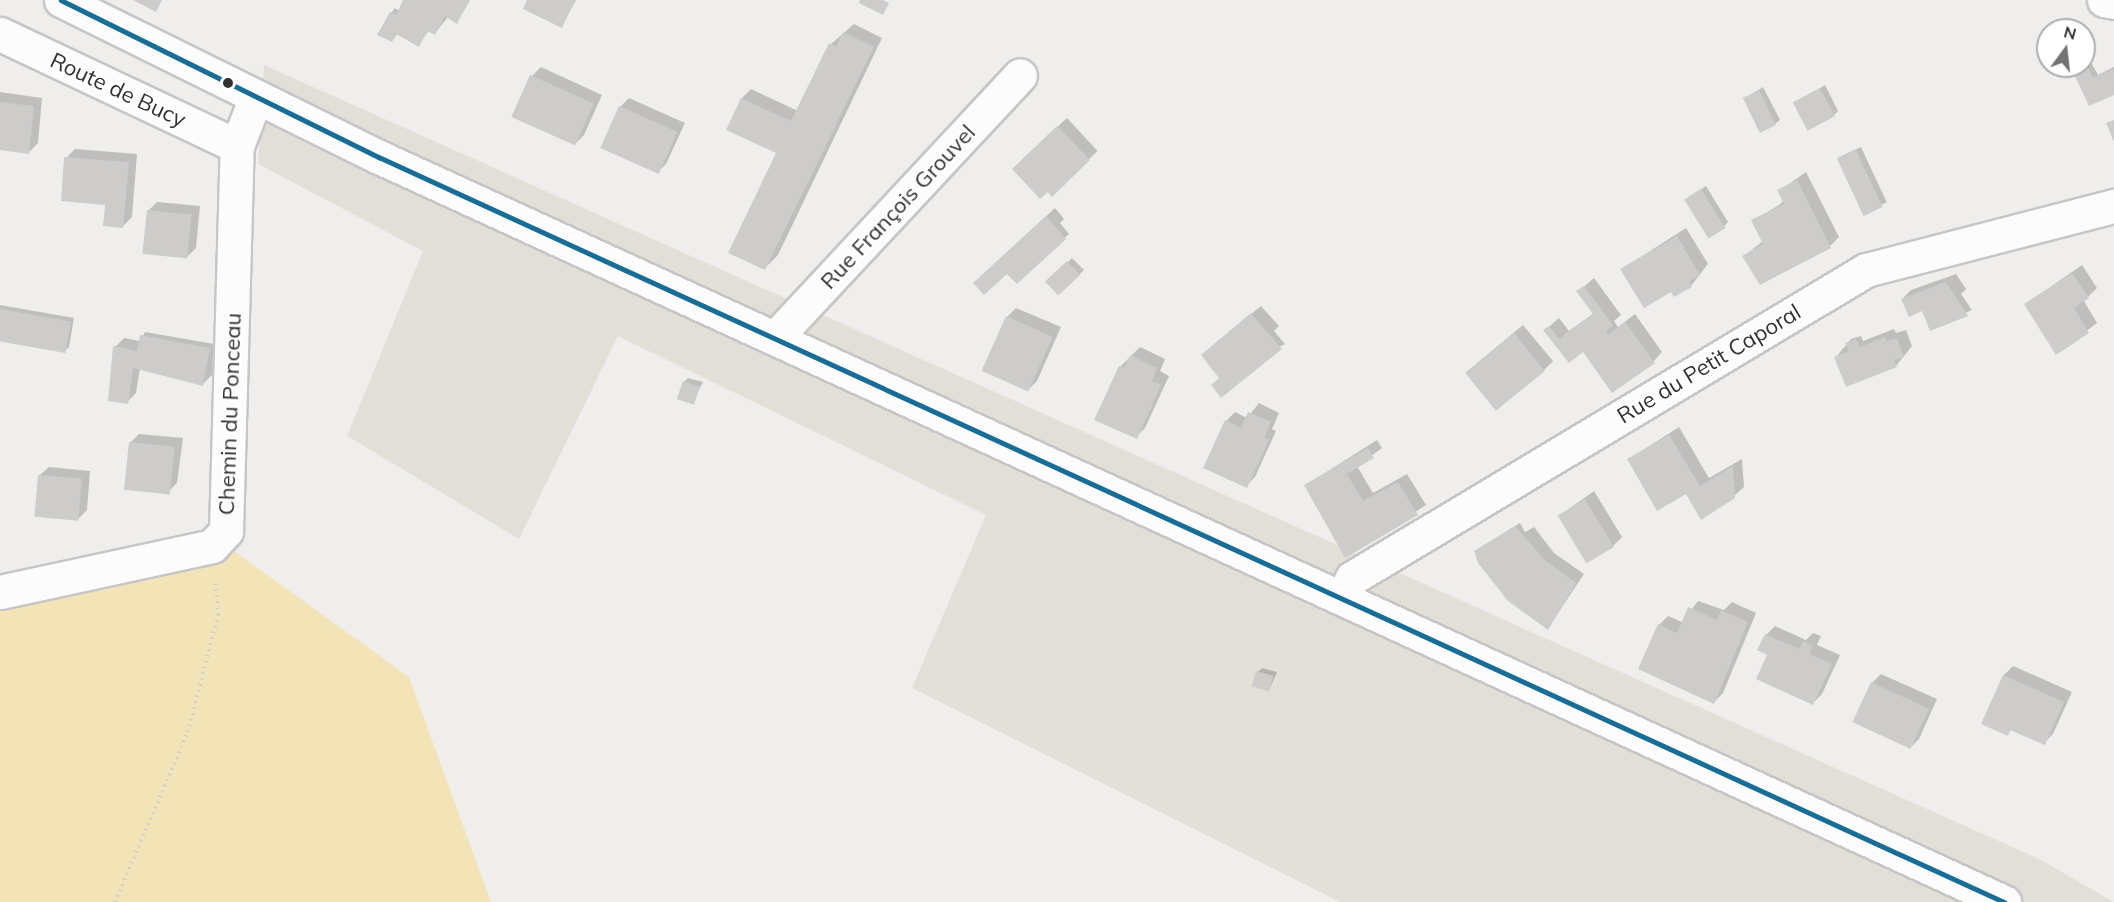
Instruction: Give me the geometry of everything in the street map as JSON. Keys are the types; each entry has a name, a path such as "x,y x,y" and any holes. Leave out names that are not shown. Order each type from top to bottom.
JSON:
{"street":[{"path":"61,0 255,99 2004,902"},
{"path":"2104,0 2114,2"},
{"name":"Route de Bucy","path":"0,34 237,146"},
{"name":"Rue François Grouvel","path":"774,338 1020,75"},
{"name":"Chemin du Ponceau","path":"0,592 212,546 226,531 237,146 255,99"},
{"name":"Rue du Petit Caporal","path":"1342,598 1352,578 1866,270 2114,206"}],"path":[{"path":"115,902 188,732 218,615 212,546"}],"shaded area":[{"path":"264,65 2041,860 2114,902 1340,902 912,688 986,515 618,336 519,539 347,436 423,251 258,164"},
{"path":"230,548 409,677 491,902 0,902 0,598"}],"building":[{"path":"133,0 162,0 156,12"},
{"path":"403,0 469,0 457,24 445,16 435,35 427,31 419,47 396,34 392,42 377,35 390,12 396,15"},
{"path":"527,0 575,0 562,28 523,9"},
{"path":"860,0 883,0 889,3 883,15 859,3"},
{"path":"843,32 874,47 765,270 728,253 776,153 726,130 741,98 791,121 829,43 836,47"},
{"path":"2113,69 2114,95 2089,106 2076,78 2096,78"},
{"path":"530,75 594,103 575,145 511,117"},
{"path":"1820,88 1835,116 1808,131 1793,103"},
{"path":"1759,90 1776,125 1760,133 1743,98"},
{"path":"0,102 34,106 29,154 0,150"},
{"path":"619,106 677,132 659,174 600,148"},
{"path":"2114,120 2114,142 2106,123"},
{"path":"1057,126 1090,160 1052,197 1048,192 1040,199 1012,169"},
{"path":"1856,150 1883,207 1864,216 1837,159"},
{"path":"64,157 129,162 123,228 103,226 105,205 61,201"},
{"path":"1797,180 1831,248 1760,285 1742,256 1763,244 1751,220 1784,204 1777,190"},
{"path":"1701,189 1725,228 1708,239 1684,200"},
{"path":"147,210 192,215 187,258 142,254"},
{"path":"1046,216 1066,239 1017,284 1007,274 984,295 973,283"},
{"path":"1677,236 1700,275 1689,282 1692,287 1674,297 1671,292 1644,308 1620,269"},
{"path":"1067,261 1080,275 1058,295 1045,281"},
{"path":"2072,273 2089,298 2074,308 2089,333 2056,355 2024,304"},
{"path":"1946,282 1968,316 1930,331 1922,311 1909,317 1901,299"},
{"path":"1584,286 1613,325 1606,331 1608,335 1625,322 1655,363 1612,393 1583,352 1569,363 1543,330 1549,326 1559,339 1593,314 1576,291"},
{"path":"0,309 71,322 65,353 0,341"},
{"path":"1251,313 1282,349 1221,398 1211,385 1219,378 1201,355"},
{"path":"1006,316 1053,337 1028,392 982,371"},
{"path":"1514,333 1545,371 1496,411 1465,373"},
{"path":"140,335 210,348 203,386 133,368 128,404 108,401 113,346 137,351"},
{"path":"1885,337 1887,341 1897,338 1904,357 1894,360 1897,367 1846,387 1834,357 1849,351 1845,343 1856,339 1860,347"},
{"path":"1130,355 1157,368 1152,381 1161,385 1137,439 1094,420 1119,366 1124,368"},
{"path":"683,381 700,387 694,405 677,399"},
{"path":"1248,412 1271,422 1264,438 1269,440 1247,488 1203,468 1225,420 1241,428"},
{"path":"1669,435 1700,486 1733,466 1735,498 1701,520 1686,494 1657,511 1627,459"},
{"path":"129,442 175,447 170,495 124,490"},
{"path":"1368,448 1374,458 1347,474 1363,501 1398,482 1418,515 1345,558 1304,485"},
{"path":"38,475 82,479 78,521 34,517"},
{"path":"1585,499 1614,547 1586,563 1558,515"},
{"path":"1515,526 1546,561 1576,583 1548,630 1508,601 1478,563 1474,551"},
{"path":"1688,607 1717,620 1721,610 1748,622 1714,704 1638,669 1658,624 1677,633"},
{"path":"1765,634 1799,649 1803,641 1813,646 1809,654 1832,664 1813,705 1756,679 1767,655 1757,650"},
{"path":"1256,671 1273,676 1269,691 1252,686"},
{"path":"2003,675 2064,702 2045,745 2010,730 2008,736 1981,724"},
{"path":"1871,682 1929,709 1910,749 1852,722"}],"transit line":[{"path":"61,0 379,157 2004,902"}]}
